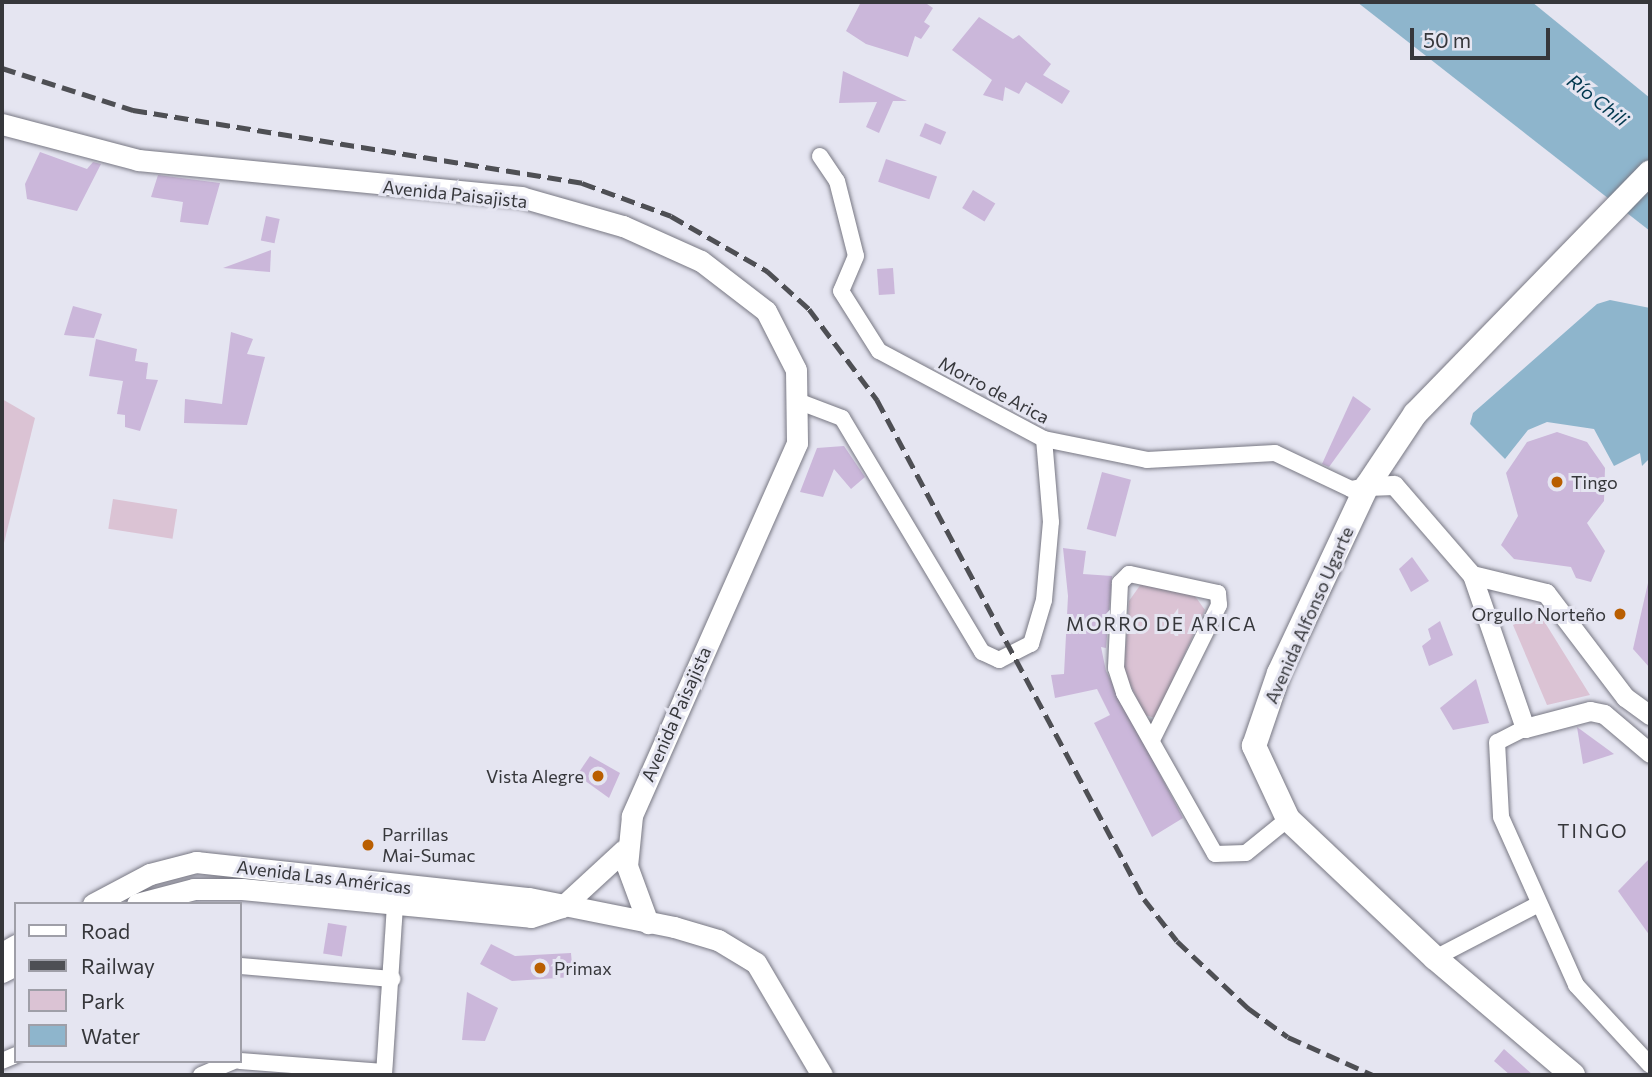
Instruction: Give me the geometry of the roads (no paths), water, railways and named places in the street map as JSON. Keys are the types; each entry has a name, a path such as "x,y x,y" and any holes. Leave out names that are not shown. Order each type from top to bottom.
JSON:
{"main road":[{"name":"Avenida Paisajista","path":"2,124 138,160 521,197 623,226 701,261 766,311 796,370 800,402 797,443 785,476 673,716 624,850 562,907"},
{"name":"Avenida Alfonso Ugarte","path":"1573,1075 1436,958 1288,819 1267,785 1254,746 1279,673 1367,486 1415,414 1587,240 1650,172"},
{"path":"624,850 648,923"},
{"name":"Avenida Las Américas","path":"97,902 150,874 196,862 529,898 648,923 718,940 756,963 822,1075"},
{"name":"Avenida Las Américas","path":"144,902 194,889 230,889 531,917 562,907"}],"street":[{"name":"Morro de Arica","path":"820,156 837,181 856,256 841,291 879,351 1044,439 1147,460 1275,453 1351,489 1367,486"},
{"path":"800,402 842,418 982,652 999,660 1031,643 1044,600 1051,522 1044,439"},
{"path":"1367,486 1394,485 1472,575 1525,728"},
{"path":"1152,740 1219,606 1218,593 1129,574 1120,583 1116,668 1152,740 1215,854 1246,853 1288,819"},
{"path":"1472,575 1546,593 1625,696 1650,715"},
{"path":"1604,714 1625,696"},
{"path":"1650,753 1604,714 1590,711 1525,728 1497,742 1496,778 1501,817 1537,905 1576,985 1650,1065"},
{"path":"1436,958 1537,905"},
{"path":"242,1061 291,1068 384,1073 395,906"},
{"path":"242,966 392,979"},
{"path":"201,1075 229,1063"}],"water":[{"name":"Río Chili","path":"1357,2 1532,2 1650,98 1650,231"},
{"path":"1610,300 1650,308 1650,458 1642,466 1640,453 1614,466 1594,429 1547,422 1528,430 1505,459 1470,424 1473,413 1597,304"}],"railway":[{"path":"2,68 133,110 582,183 671,216 767,271 809,309 877,400 1144,899 1177,941 1248,1008 1288,1037 1373,1075"}],"place":[{"name":"Tingo","path":"1557,482"},
{"name":"Orgullo Norteño","path":"1620,614"},
{"name":"Vista Alegre","path":"598,776"},
{"name":"Parrillas Mai-Sumac","path":"368,845"},
{"name":"Primax","path":"540,968"}],"district":[{"name":"MORRO DE ARICA","path":"1162,624"},
{"name":"TINGO","path":"1593,831"}]}
